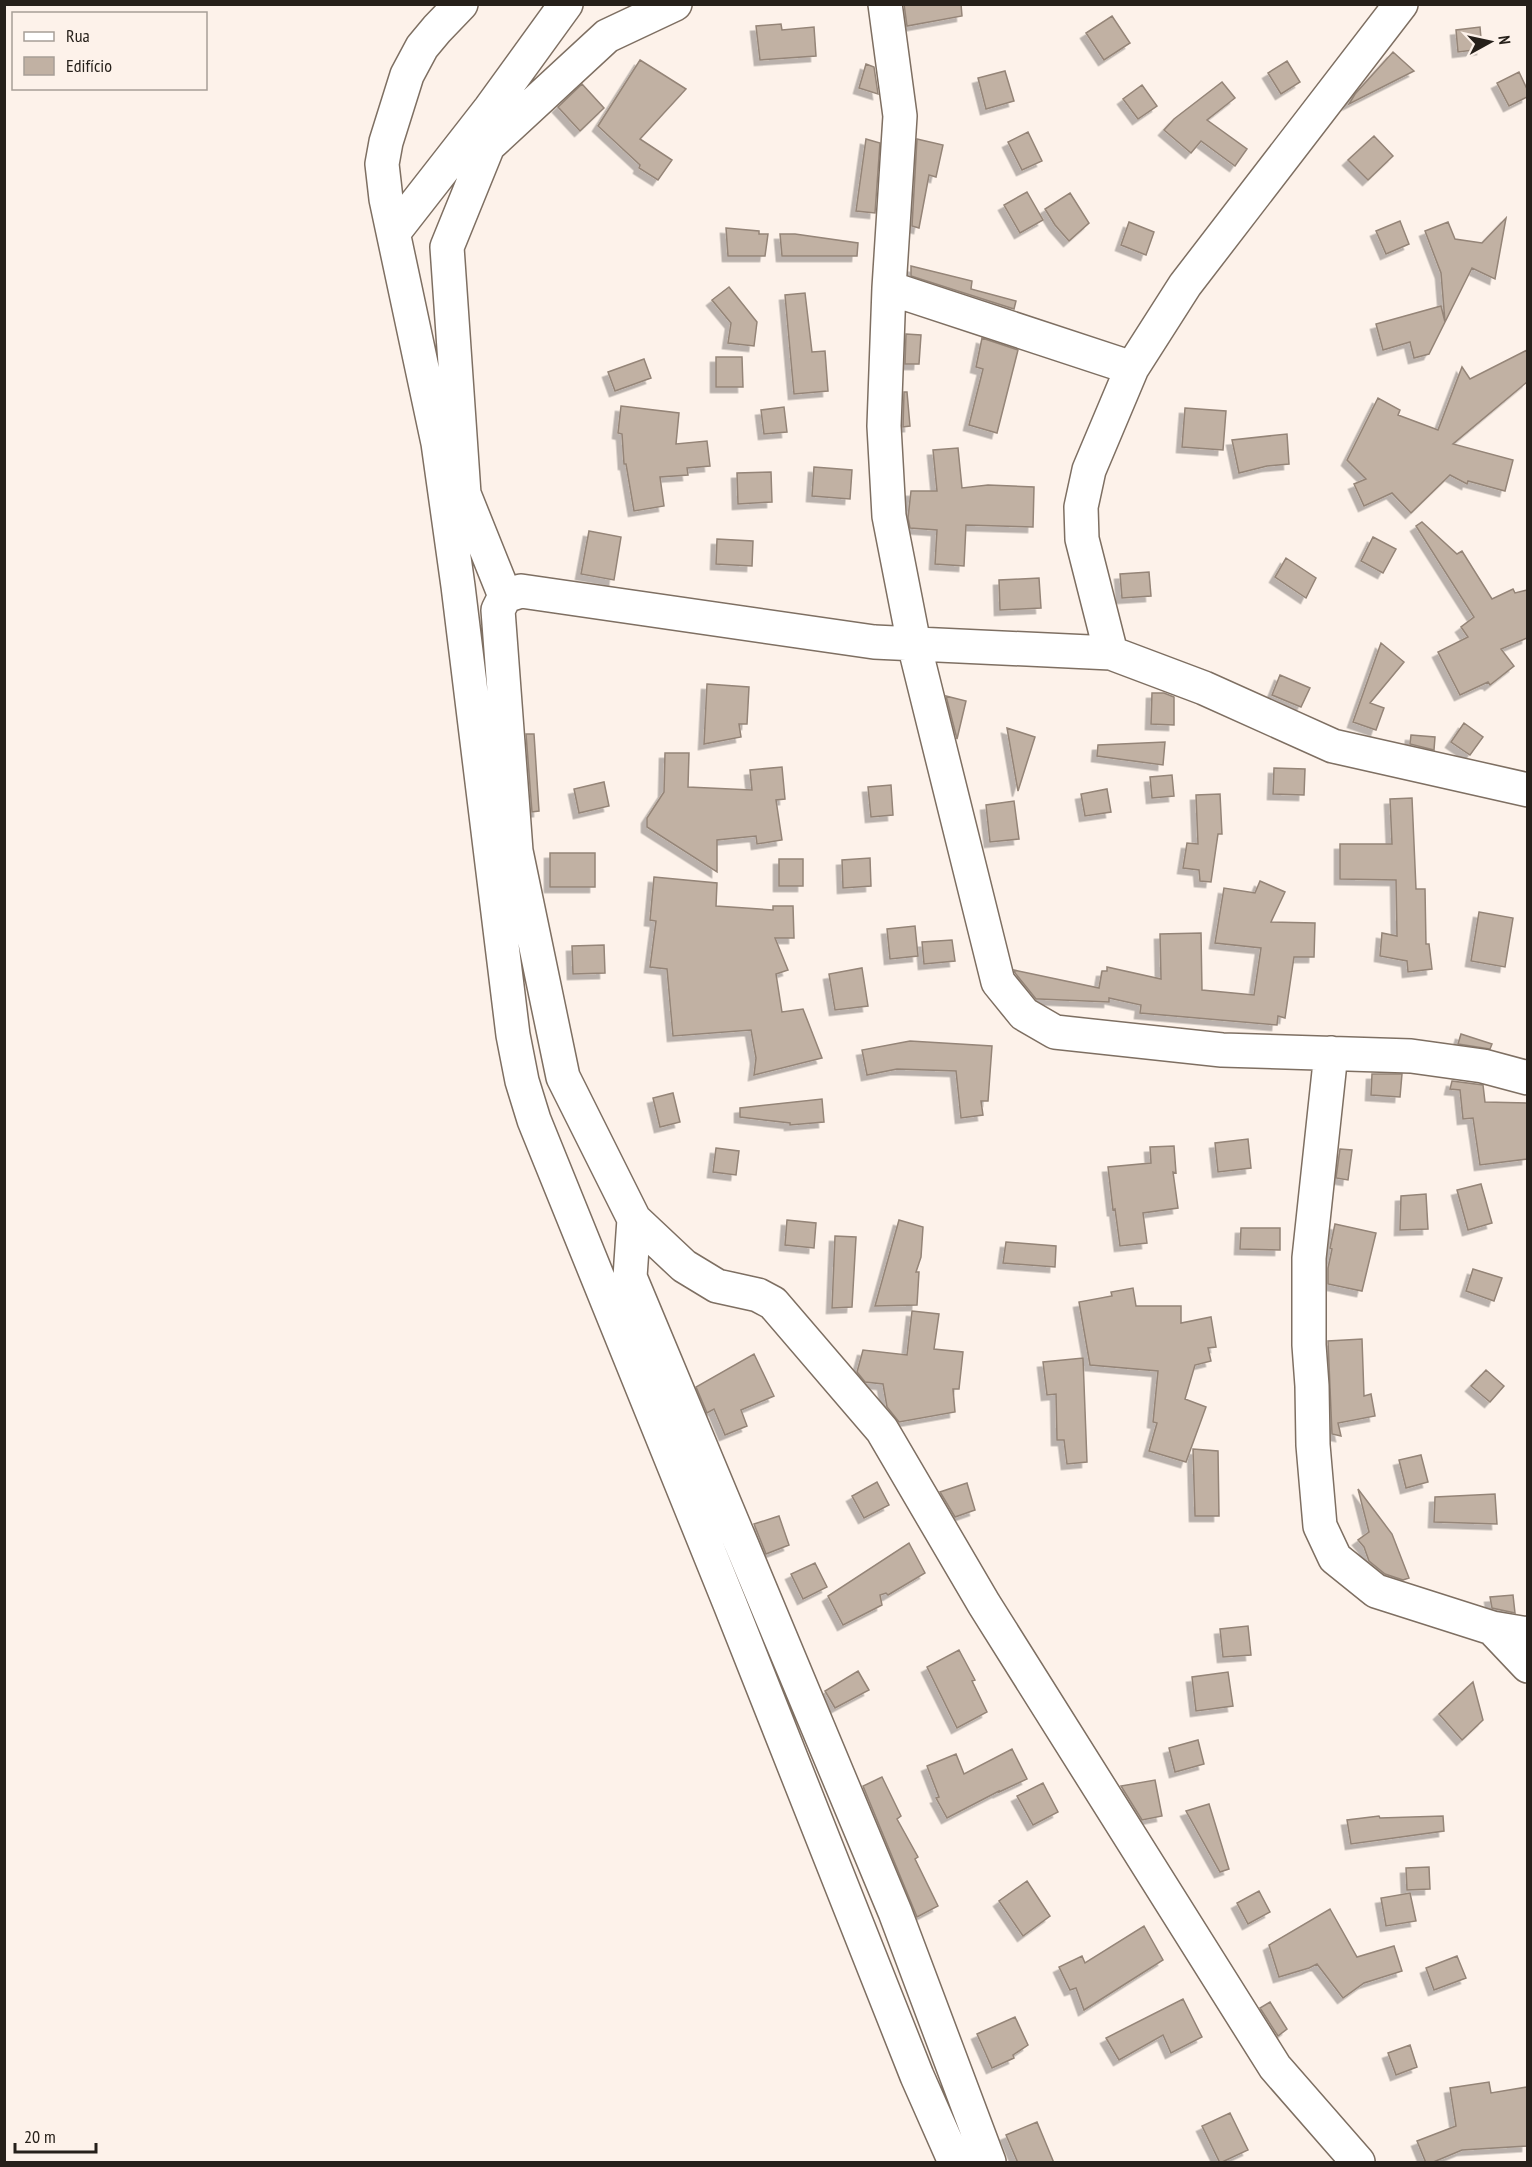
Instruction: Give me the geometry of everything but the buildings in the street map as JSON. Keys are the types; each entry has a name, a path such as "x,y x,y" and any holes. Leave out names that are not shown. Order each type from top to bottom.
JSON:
{"street":[{"path":"461,4 422,47 407,75 386,142 382,164 438,443 460,597 513,1035 522,1081 538,1131 730,1604 917,2076 955,2163"},
{"path":"394,232 490,109 566,4"},
{"path":"506,596 464,494 447,247 488,146 607,36 675,4"},
{"path":"885,4 900,116 889,288 884,426 889,516 914,644 998,982 1024,1014 1055,1032 1222,1050 1411,1056 1483,1066 1527,1078"},
{"path":"1111,653 1082,539 1081,507 1089,470 1132,368 1185,285 1401,4"},
{"path":"889,288 1132,368"},
{"path":"1358,2163 1275,2067 990,1613 882,1430 773,1303 758,1295 717,1286 684,1266 634,1219 563,1077 516,851 498,610 506,596 521,591 874,642 1111,653 1204,688 1333,746 1527,790"},
{"path":"1330,1053 1309,1258 1308,1345 1312,1386 1312,1444 1320,1526 1335,1558 1376,1591 1492,1628 1527,1634"},
{"path":"634,1219 630,1277 895,1912 989,2163"},
{"path":"1492,1628 1527,1666"}]}
